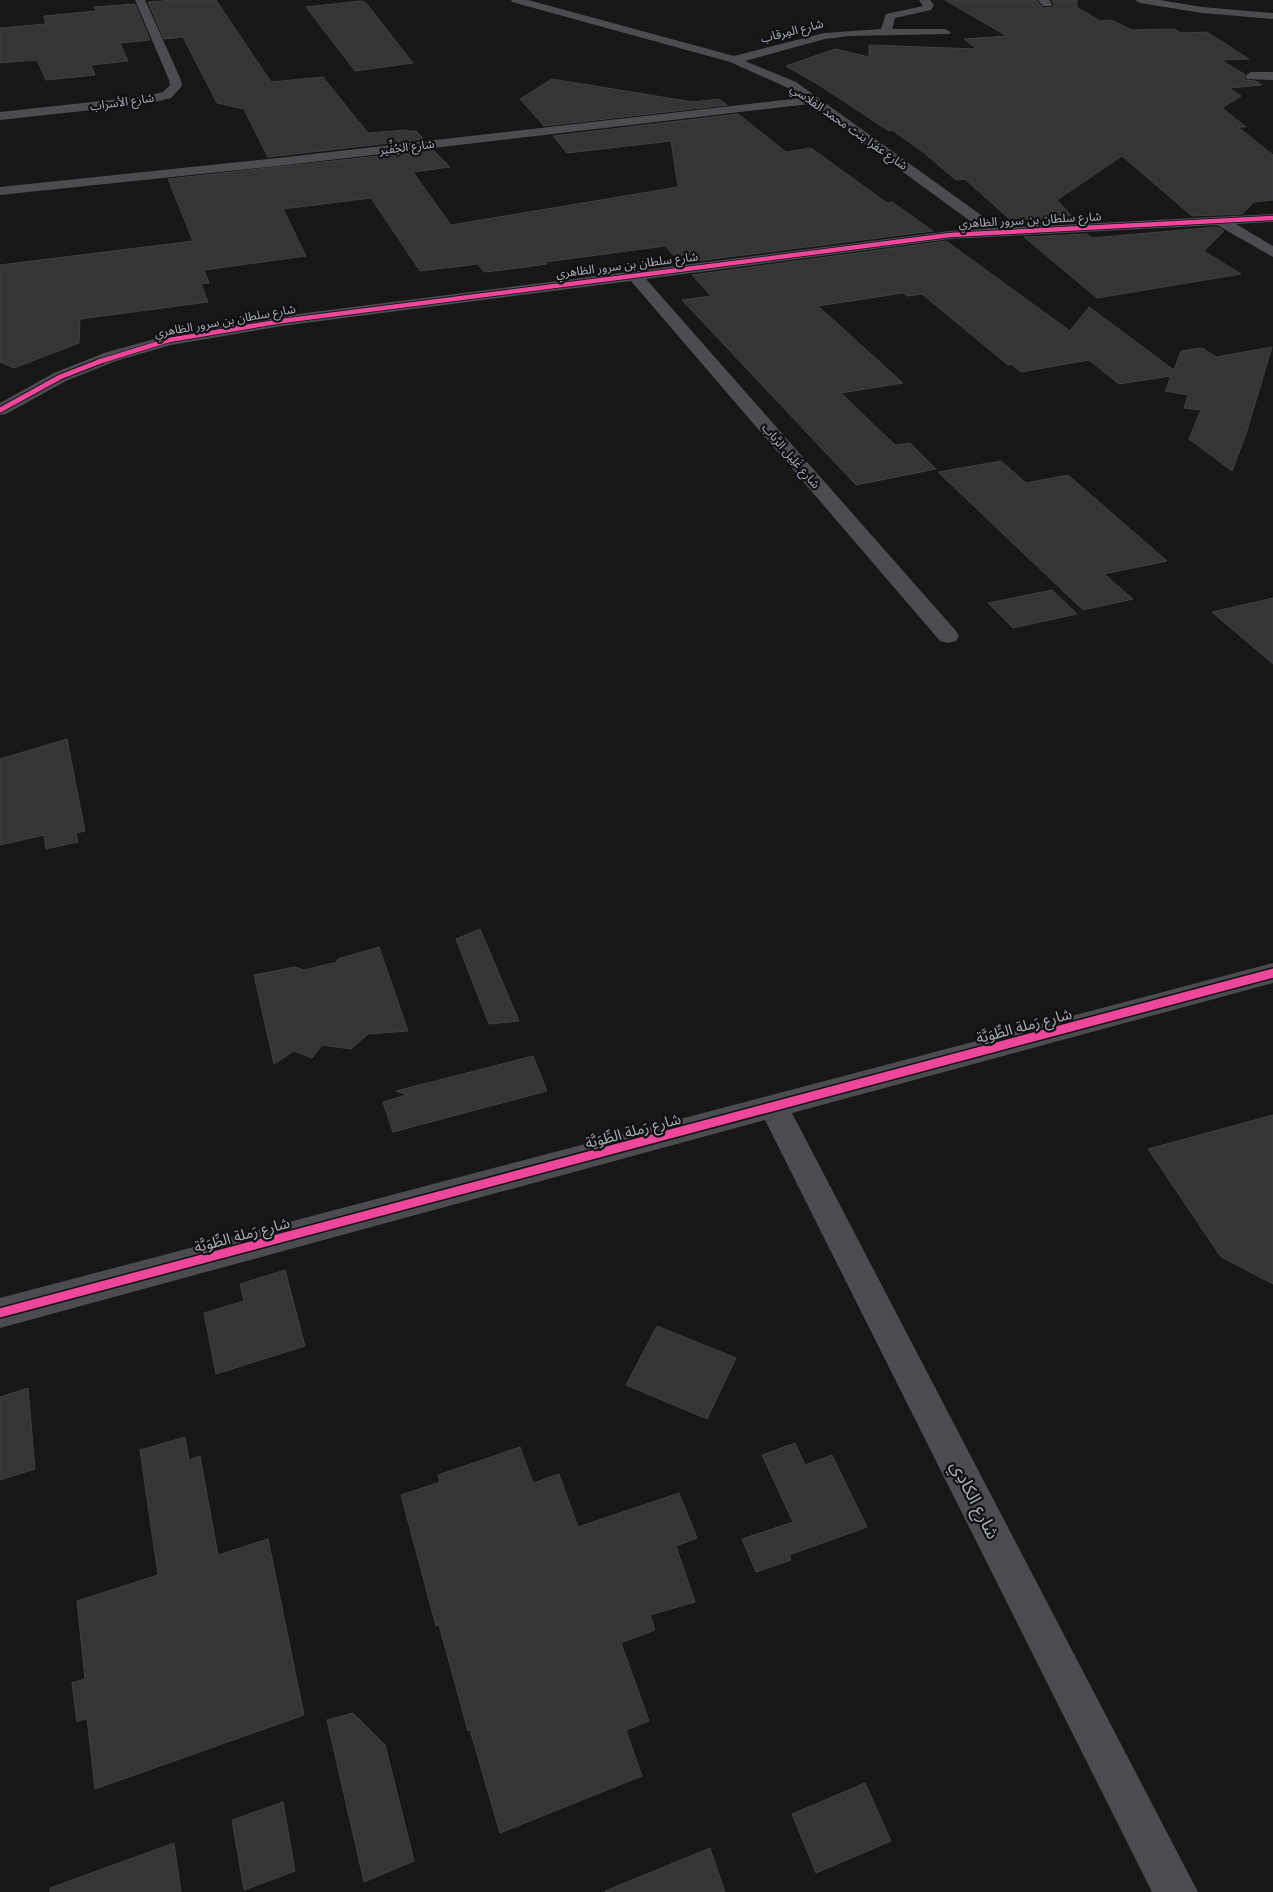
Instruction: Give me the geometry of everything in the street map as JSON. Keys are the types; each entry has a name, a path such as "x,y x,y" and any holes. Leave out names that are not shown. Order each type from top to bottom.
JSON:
{"street":[{"name":"شارع الأسراب","path":"0,116 130,103 156,98 173,91 176,86 175,80 140,0"},
{"name":"شارع عفرا بنت محمد الفلاسي","path":"516,0 734,60 792,85 995,232"},
{"path":"531,4 547,0"},
{"path":"886,32 890,16 928,8 929,5 924,0"},
{"path":"1140,0 1202,10 1273,16"},
{"name":"شارع المِرقاب","path":"734,60 818,37 886,32 945,32"},
{"path":"1251,76 1273,76"},
{"name":"شارع الجُفِّير","path":"0,191 278,162 814,100"},
{"name":"شارع سلطان بن سرور الظاهري","path":"0,410 60,377 110,356 169,340 282,321 898,241 995,232 1273,218"},
{"path":"1220,221 1273,252"},
{"name":"شارع غَلِيل الرَّباب","path":"634,275 948,636"},
{"name":"شارع رَملة الطِّوَيَّة","path":"0,1313 774,1108 1273,973"},
{"name":"شارع الكادِي","path":"774,1108 1176,1892"}],"building":[{"path":"216,0 271,82 323,77 368,133 416,131 424,139 268,157 244,109 217,103 183,37 164,39 148,2"},
{"path":"945,0 1036,0 1043,8 1053,7 1054,3 1051,0 1077,0 1077,7 1100,21 1111,20 1132,30 1174,29 1181,33 1207,32 1249,59 1221,60 1244,74 1245,80 1256,81 1262,85 1229,88 1241,96 1222,108 1246,127 1238,127 1273,155 1273,200 1254,202 1242,214 1192,216 1122,156 1057,200 1077,222 1016,225 965,179 956,180 923,152 892,130 889,131 819,85 786,66 835,49 869,57 869,45 977,49 964,39 1007,36"},
{"path":"361,1 366,3 413,63 355,71 306,7"},
{"path":"135,4 150,40 120,43 128,61 91,65 95,75 46,80 37,60 0,63 0,28 46,24 44,16 96,11 94,7"},
{"path":"552,79 693,102 719,99 727,105 544,126 520,99"},
{"path":"738,114 786,152 811,148 887,203 892,202 933,231 681,263 665,246 484,272 478,264 420,271 371,198 283,209 306,256 204,270 209,283 201,284 208,302 80,319 79,343 14,368 0,362 0,265 193,241 168,179 433,150 450,167 413,172 451,225 678,187 671,141 567,153 553,136"},
{"path":"1217,227 1224,231 1204,251 1241,274 1097,298 1024,237 1087,234 1092,238"},
{"path":"946,241 1070,331 1089,307 1174,370 1181,351 1202,348 1216,357 1272,347 1246,434 1232,471 1189,439 1201,410 1184,408 1188,395 1165,391 1171,376 1119,384 1089,360 1021,372 1011,364 1008,365 922,294 907,296 903,293 818,306 903,383 841,393 895,445 910,443 936,469 856,485 682,300 711,296 692,275"},
{"path":"1001,461 1026,483 1068,475 1167,561 1104,574 1133,599 1083,610 938,472"},
{"path":"1052,590 1077,614 1013,628 988,603"},
{"path":"1273,598 1273,664 1212,612"},
{"path":"67,739 85,831 76,833 78,842 46,849 44,835 0,845 0,759"},
{"path":"480,929 519,1021 489,1024 456,939"},
{"path":"379,947 408,1031 368,1034 351,1049 322,1045 312,1058 294,1051 274,1064 254,975 295,967 304,970 337,962 338,959"},
{"path":"533,1056 547,1091 393,1132 383,1102 407,1095 396,1091"},
{"path":"1273,1115 1273,1284 1221,1257 1148,1149"},
{"path":"285,1270 305,1346 216,1374 204,1313 244,1301 240,1284"},
{"path":"657,1326 736,1358 707,1419 626,1385"},
{"path":"28,1388 35,1469 0,1480 0,1397"},
{"path":"185,1437 189,1460 200,1456 218,1555 268,1539 304,1715 95,1789 87,1718 77,1722 72,1683 85,1679 77,1601 158,1575 140,1450"},
{"path":"795,1443 805,1465 832,1455 867,1527 789,1555 791,1560 756,1572 742,1539 793,1522 762,1455"},
{"path":"520,1447 533,1483 559,1474 578,1527 679,1493 697,1538 676,1546 695,1602 650,1615 655,1630 621,1643 649,1721 626,1730 642,1776 500,1833 470,1730 468,1731 439,1625 436,1626 401,1495 440,1482 438,1475"},
{"path":"353,1713 385,1745 414,1861 364,1882 327,1720"},
{"path":"865,1783 891,1841 816,1873 792,1814"},
{"path":"283,1802 295,1871 244,1890 232,1820"},
{"path":"174,1843 181,1892 50,1892 50,1888"},
{"path":"710,1848 725,1892 605,1892 605,1891"}],"cycle path":[{"path":"0,410 60,377 110,357 169,340 282,321 950,235 1273,218"},
{"path":"0,1313 1273,973"}]}
